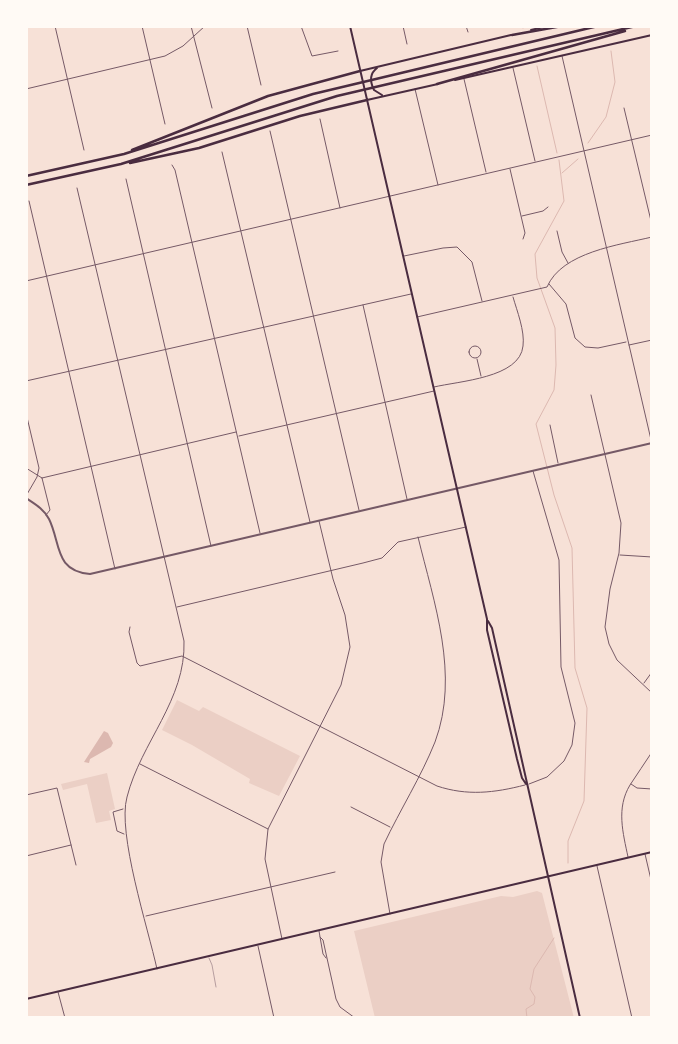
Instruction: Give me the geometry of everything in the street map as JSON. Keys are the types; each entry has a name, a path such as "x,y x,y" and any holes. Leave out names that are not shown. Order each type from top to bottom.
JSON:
{"highway":[{"path":"512,35 562,26"},
{"path":"26,176 124,154 313,94 598,26"},
{"path":"121,164 337,96 636,26"},
{"path":"437,84 640,26"},
{"path":"124,154 256,100 303,85 360,71"},
{"path":"26,186 121,164 178,154 300,116 367,100"}],"main road":[{"path":"350,26 487,619 487,630 517,759 522,778 526,784"},
{"path":"360,71 548,26"},
{"path":"367,100 652,35"},
{"path":"378,67 371,74 372,87 376,92 384,96"},
{"path":"487,619 492,628 580,1018"},
{"path":"26,999 319,932 652,852"}],"street":[{"path":"55,26 84,150"},
{"path":"142,26 165,124"},
{"path":"191,26 212,108"},
{"path":"197,26 202,28"},
{"path":"26,89 150,60 175,52 205,26"},
{"path":"247,26 261,85"},
{"path":"301,26 312,56 338,51"},
{"path":"403,26 407,44"},
{"path":"466,26 468,32"},
{"path":"26,413 39,468 38,475 26,497 40,508 50,520 60,555 68,565 84,574 163,558 359,510 652,443 561,56"},
{"path":"513,67 535,162"},
{"path":"463,78 486,174"},
{"path":"415,88 438,185"},
{"path":"624,108 652,226"},
{"path":"320,119 340,208"},
{"path":"270,131 359,510"},
{"path":"26,280 652,135"},
{"path":"222,152 310,522"},
{"path":"172,165 175,170 261,534"},
{"path":"510,168 525,234 524,239"},
{"path":"126,178 212,546"},
{"path":"77,188 184,641 185,658 182,677 139,764 124,809 126,834 157,969"},
{"path":"29,201 115,569"},
{"path":"521,216 543,211 548,207"},
{"path":"557,231 562,252 568,264"},
{"path":"417,317 544,288 568,264 594,251 652,237"},
{"path":"403,256 457,247 472,262 482,302"},
{"path":"548,284 566,304 575,338 585,347 598,348 627,342"},
{"path":"26,381 412,294"},
{"path":"433,387 510,368 518,361 522,353 523,340 513,295"},
{"path":"363,305 408,500"},
{"path":"628,345 652,340"},
{"path":"474,346 481,350 481,355 477,358 472,357 469,352 474,346"},
{"path":"477,358 481,376"},
{"path":"238,436 434,391"},
{"path":"591,395 621,523 619,554 610,589 605,627 609,644 617,660 652,693"},
{"path":"550,425 558,464"},
{"path":"42,478 237,432"},
{"path":"26,468 42,478 50,510 46,515"},
{"path":"130,627 129,632 137,664 140,666 185,658 418,777 452,791 483,794 526,784 547,776 564,761 572,745 575,722 561,667 559,560 532,470"},
{"path":"282,940 265,859 268,829 341,685 350,648 345,615 318,520"},
{"path":"176,607 382,558 398,542 466,527"},
{"path":"390,914 381,862 384,844 418,777 438,732 446,675 436,611 418,537"},
{"path":"619,554 652,557"},
{"path":"652,623 652,639"},
{"path":"643,683 652,672"},
{"path":"628,858 621,809 631,784 652,752"},
{"path":"139,764 268,829"},
{"path":"631,784 637,788 652,789"},
{"path":"26,795 58,788 76,865"},
{"path":"351,807 392,828"},
{"path":"124,809 113,812 117,831 126,834"},
{"path":"26,856 71,845"},
{"path":"645,854 652,884"},
{"path":"597,865 632,1018"},
{"path":"145,916 335,872"},
{"path":"319,932 323,954 336,999 340,1007 355,1018"},
{"path":"257,945 274,1018"},
{"path":"58,991 65,1018"}],"lane":[{"path":"209,957 216,987"}],"shaded area":[{"path":"177,700 199,711 203,707 300,756 279,796 249,783 250,779 162,730"},
{"path":"104,731 108,733 113,743 111,747 90,759 89,763 84,762"},
{"path":"107,773 115,809 109,811 111,820 96,823 87,784 63,790 61,784"},
{"path":"537,891 542,893 574,1018 375,1018 354,931 501,896 513,897"}],"waterway":[{"path":"588,143 606,117 615,82 611,51"},
{"path":"537,66 557,153"},
{"path":"562,173 578,159"},
{"path":"559,160 564,201 535,254 537,278 555,328 556,365 554,390 536,424 554,495 572,548 575,668 587,708 584,801 568,841 568,863"},
{"path":"527,1018 526,1009 534,1004 535,997 530,989 534,969 554,938"}]}
